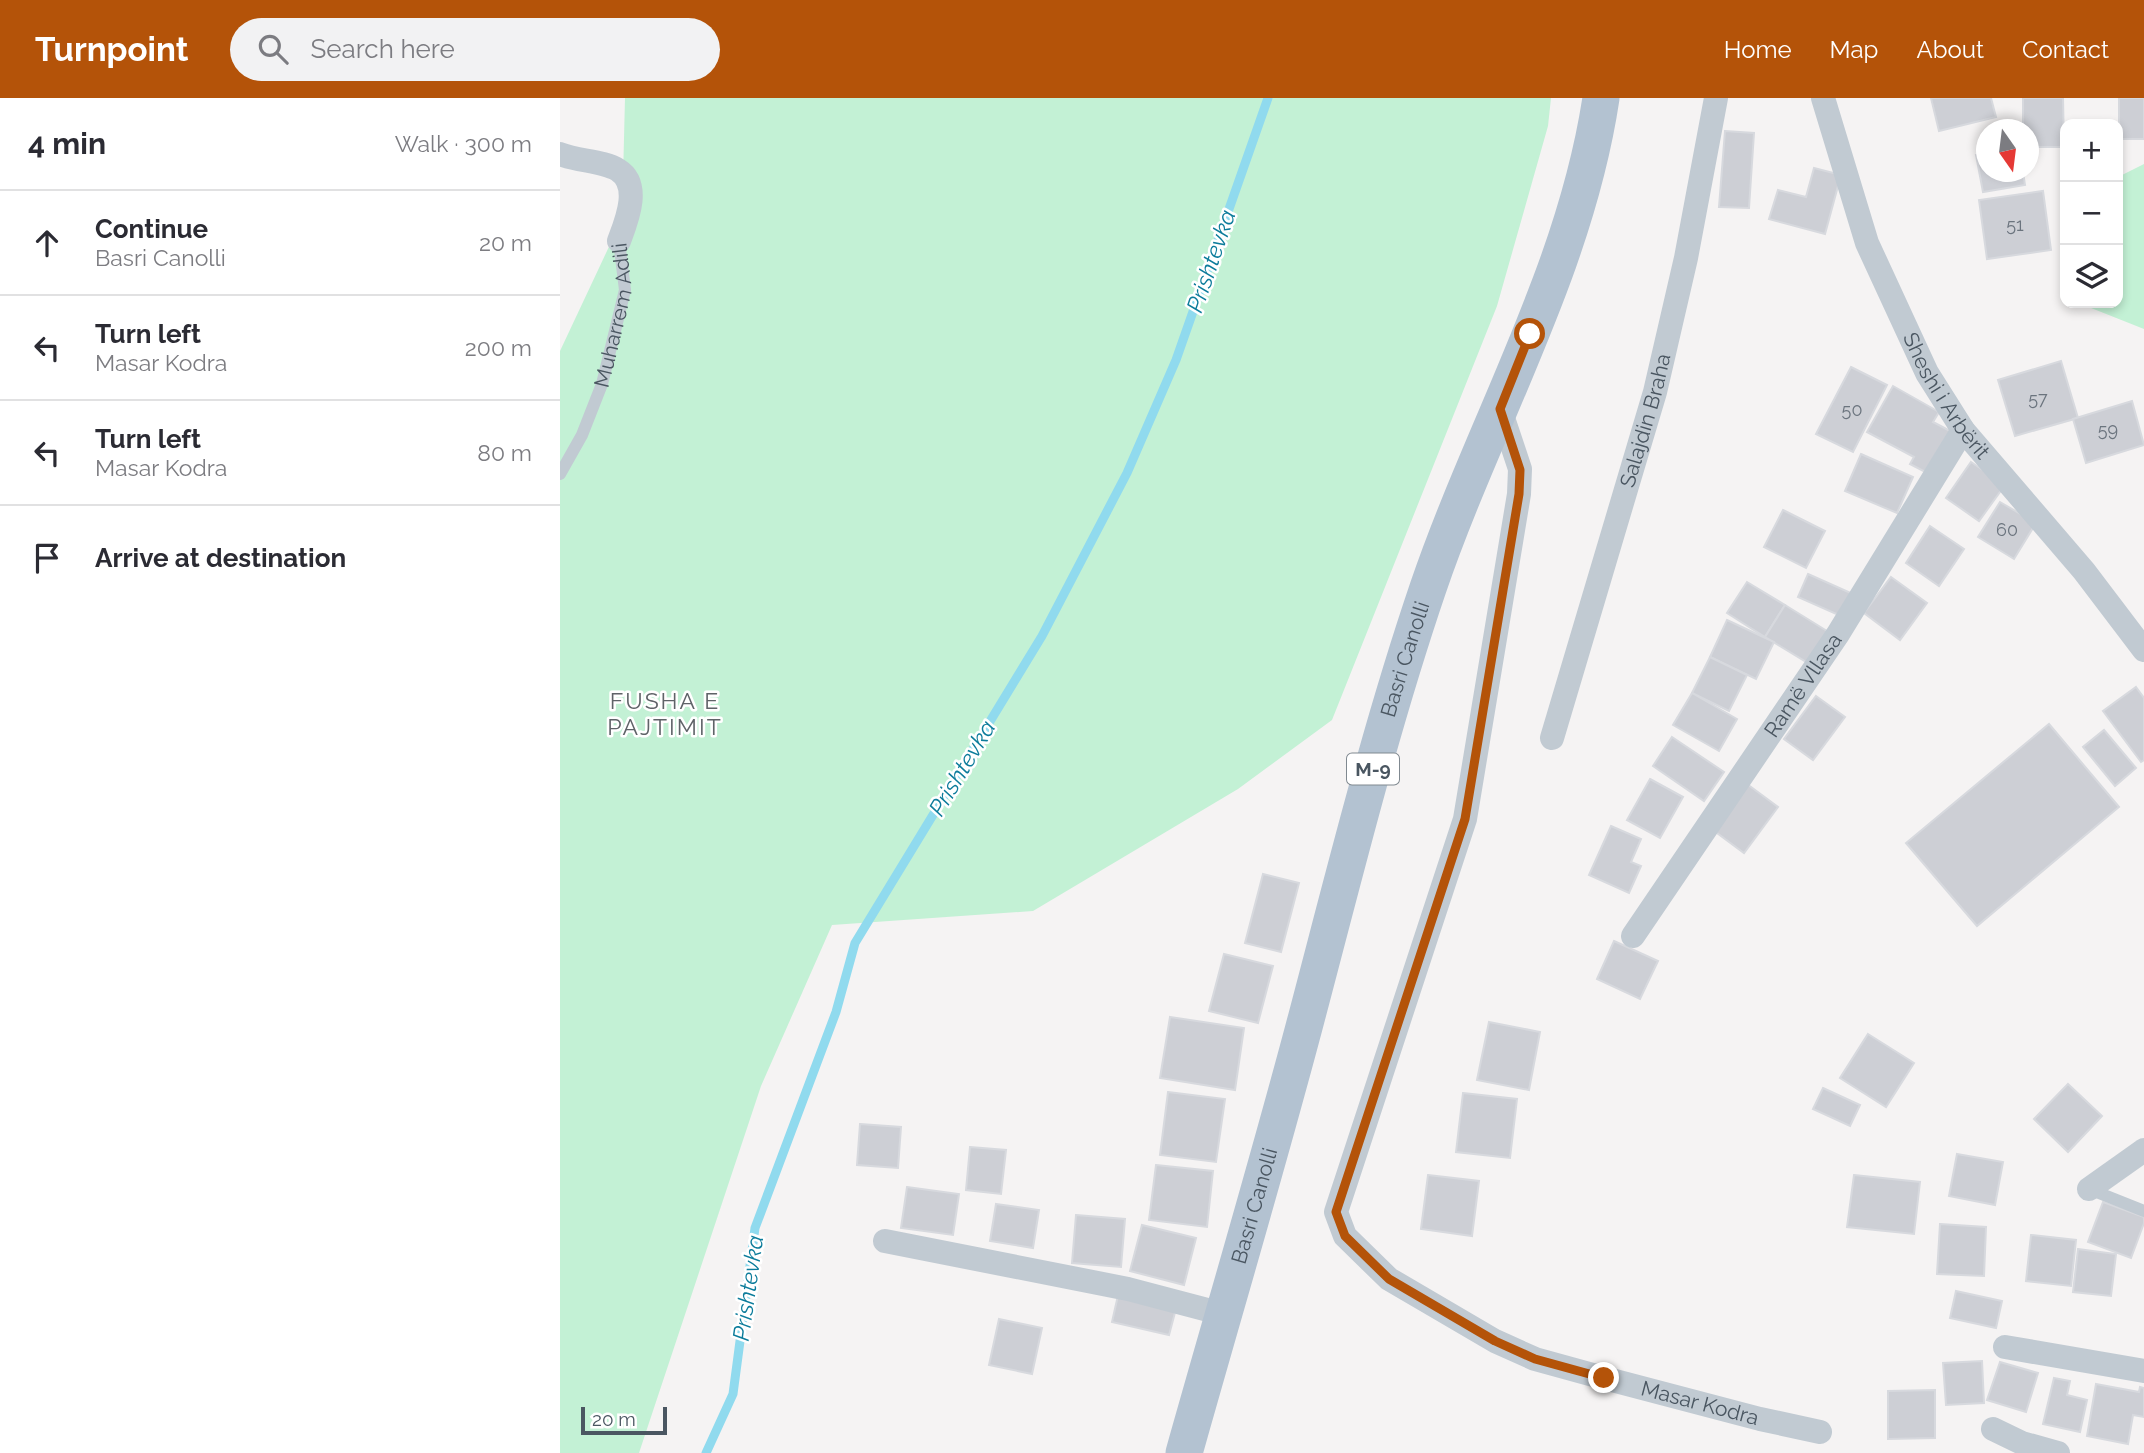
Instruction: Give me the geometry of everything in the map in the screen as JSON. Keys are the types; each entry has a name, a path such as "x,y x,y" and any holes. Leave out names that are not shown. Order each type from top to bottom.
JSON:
{"main road":[{"name":"Basri Canolli","path":"1184,1453 1400,676 1429,586 1500,409 1578,201 1594,146 1601,98"}],"street":[{"name":"Salajdin Braha","path":"1552,738 1655,391 1686,258 1716,98"},
{"name":"Sheshi i Arbërit","path":"1823,98 1867,243 1927,373 1963,430 2084,570 2142,644"},
{"name":"Muharrem Adili","path":"565,158 620,170 628,182 630,209 619,241"},
{"name":"Masar Kodra","path":"1500,409 1520,470 1519,494 1465,819 1336,1212 1345,1236 1389,1279 1495,1341 1535,1359 1760,1419 1820,1432"},
{"name":"Ramë Vllasa","path":"1633,936 1838,634 1963,430"},
{"path":"2089,1189 2144,1150"},
{"path":"885,1241 1128,1289 1223,1314"},
{"path":"2005,1347 2144,1371"},
{"path":"1993,1429 2022,1448 2058,1453"}],"lane":[{"name":"Muharrem Adili","path":"560,474 582,435 602,384 625,290 619,241"},
{"path":"2089,1189 2144,1210"}],"green space":[{"path":"625,98 1551,98 1548,126 1497,306 1332,720 1238,789 1033,911 832,925 761,1086 639,1453 560,1453 560,351 622,219"},
{"path":"2144,164 2144,329 2091,308 2123,308 2123,174"}],"building":[{"path":"1931,98 1991,98 1996,117 1976,119 1976,122 1939,131"},
{"path":"2023,98 2063,98 2060,147 2039,147 2039,119 2023,119"},
{"path":"2119,98 2144,98 2144,139 2123,139 2123,119 2119,119"},
{"path":"1725,131 1754,133 1749,208 1719,207"},
{"path":"1814,168 1841,175 1825,234 1769,219 1778,190 1806,197"},
{"path":"1981,182 2025,182 2025,185 1983,192"},
{"path":"2043,191 2051,250 1987,259 1979,200"},
{"path":"2061,361 2078,418 2015,436 1998,380"},
{"path":"1851,367 1887,385 1853,452 1816,434"},
{"path":"1893,386 1939,412 1933,422 1954,433 1931,475 1910,464 1914,457 1867,432"},
{"path":"2132,401 2144,445 2086,463 2073,419"},
{"path":"1861,454 1913,477 1897,513 1845,491"},
{"path":"1971,462 2005,485 1979,521 1946,498"},
{"path":"2000,502 2036,523 2014,559 1978,537"},
{"path":"1783,510 1825,531 1806,568 1764,547"},
{"path":"1930,526 1964,549 1939,586 1906,563"},
{"path":"1808,574 1853,594 1843,617 1798,597"},
{"path":"1891,577 1927,603 1900,640 1864,613"},
{"path":"1747,582 1785,605 1765,637 1727,613"},
{"path":"1785,605 1827,631 1808,663 1765,637"},
{"path":"1727,620 1774,642 1756,679 1710,657"},
{"path":"1710,657 1747,675 1729,711 1692,693"},
{"path":"2136,687 2144,698 2144,760 2141,762 2103,711"},
{"path":"1692,693 1737,719 1719,751 1673,725"},
{"path":"1816,696 1845,717 1813,760 1784,739"},
{"path":"2049,724 2119,807 1977,926 1906,843"},
{"path":"2104,730 2136,768 2115,786 2083,747"},
{"path":"1672,737 1724,772 1704,801 1653,766"},
{"path":"1650,779 1683,797 1660,838 1627,820"},
{"path":"1747,784 1778,807 1744,853 1713,830"},
{"path":"1611,826 1641,839 1631,862 1641,866 1629,893 1589,875"},
{"path":"1263,874 1299,883 1281,952 1245,943"},
{"path":"1614,941 1658,961 1640,999 1597,979"},
{"path":"1224,954 1273,966 1258,1023 1209,1011"},
{"path":"1170,1017 1244,1028 1235,1090 1160,1078"},
{"path":"1489,1022 1540,1032 1529,1090 1477,1080"},
{"path":"1868,1034 1914,1063 1886,1107 1840,1078"},
{"path":"2068,1084 2102,1116 2068,1152 2034,1119"},
{"path":"1823,1088 1860,1105 1850,1126 1813,1109"},
{"path":"1168,1092 1225,1099 1216,1162 1160,1155"},
{"path":"1463,1093 1517,1099 1510,1158 1456,1152"},
{"path":"860,1124 901,1127 898,1168 857,1165"},
{"path":"970,1147 1006,1150 1001,1194 966,1190"},
{"path":"1957,1154 2003,1162 1995,1205 1949,1196"},
{"path":"1156,1165 1213,1171 1207,1227 1149,1220"},
{"path":"1428,1175 1479,1181 1472,1236 1421,1229"},
{"path":"1854,1175 1920,1182 1914,1234 1847,1227"},
{"path":"907,1187 959,1194 953,1235 901,1228"},
{"path":"2103,1202 2144,1217 2131,1258 2088,1242"},
{"path":"996,1204 1039,1210 1033,1248 990,1241"},
{"path":"1076,1215 1125,1219 1121,1267 1072,1263"},
{"path":"1940,1224 1986,1227 1984,1276 1937,1274"},
{"path":"1142,1225 1196,1238 1184,1285 1130,1271"},
{"path":"2031,1235 2076,1240 2071,1286 2026,1281"},
{"path":"2078,1249 2116,1254 2111,1296 2073,1292"},
{"path":"1119,1291 1177,1305 1169,1335 1112,1322"},
{"path":"1956,1291 2002,1301 1996,1328 1950,1318"},
{"path":"999,1319 1042,1328 1032,1374 989,1365"},
{"path":"1982,1361 1984,1403 1946,1405 1943,1363"},
{"path":"2000,1362 2038,1373 2026,1412 1987,1400"},
{"path":"2054,1378 2070,1381 2067,1395 2087,1400 2080,1432 2043,1424"},
{"path":"2096,1384 2139,1392 2140,1387 2144,1388 2144,1417 2133,1415 2128,1444 2087,1436"},
{"path":"1935,1390 1935,1438 1888,1439 1888,1391"}],"waterway":[{"name":"Prishtevka","path":"706,1453 733,1394 755,1228 836,1012 855,943 1042,636 1127,473 1176,360 1268,98"}],"district":[{"name":"FUSHA E PAJTIMIT","path":"665,714"}],"route":[{"path":"1530,334 1500,409 1520,470 1519,494 1465,819 1336,1212 1345,1236 1389,1279 1495,1341 1535,1359 1604,1378"}]}
